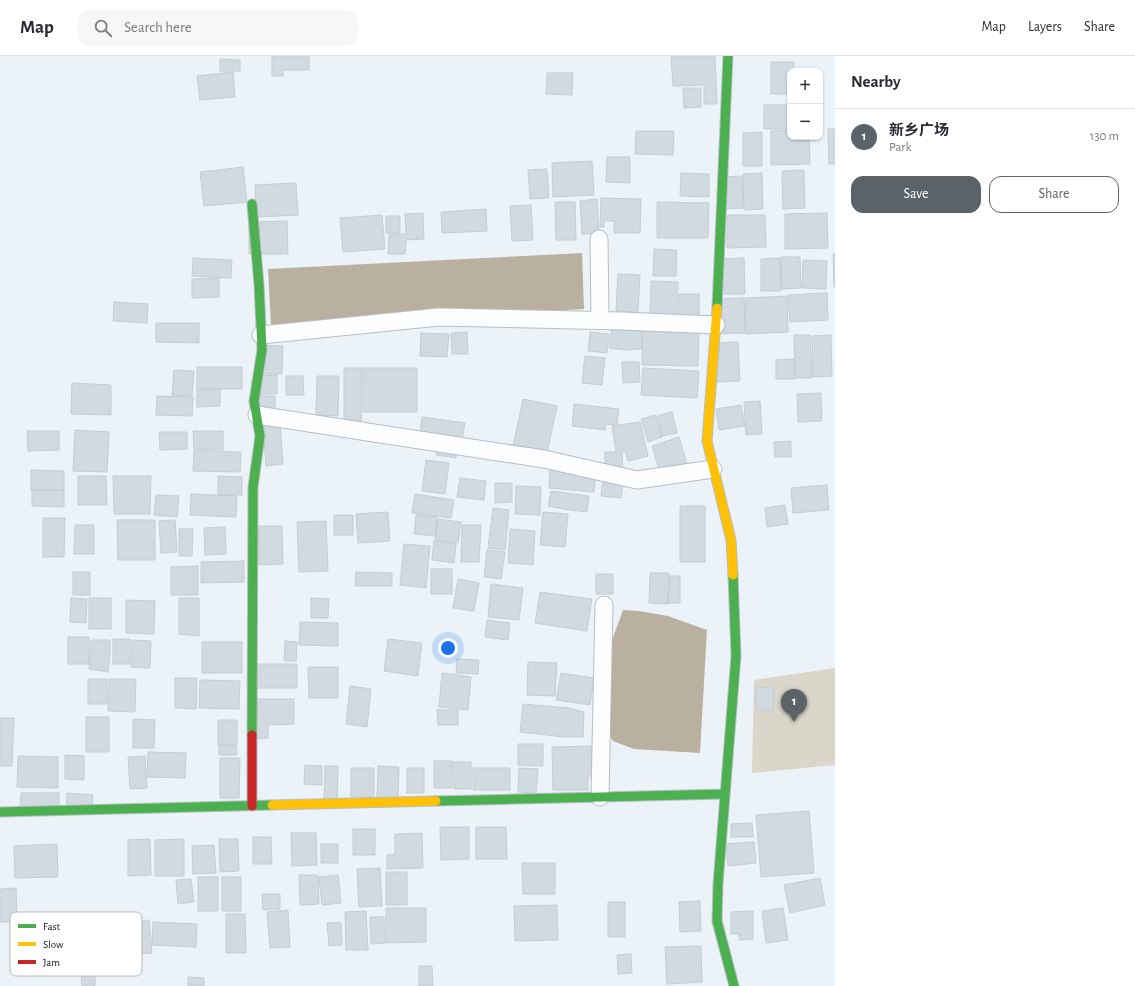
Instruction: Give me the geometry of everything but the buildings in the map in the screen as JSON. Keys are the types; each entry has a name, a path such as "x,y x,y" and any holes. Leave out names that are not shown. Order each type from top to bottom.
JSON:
{"street":[{"path":"728,56 719,283 707,441 731,540 736,656 718,884 717,921 734,986"},
{"path":"252,204 259,285 262,350 254,401 260,436 253,487 252,806"},
{"path":"599,239 600,320"},
{"path":"261,335 439,317 600,320 716,325"},
{"path":"257,415 544,459 637,480 713,469"},
{"path":"600,797 604,605"},
{"path":"0,812 725,794"}],"shaded area":[{"path":"582,253 584,309 271,325 268,269"},
{"path":"623,610 668,616 707,630 700,753 634,749 613,741 606,730 611,643"},
{"path":"835,668 835,765 752,773 754,680"}],"traffic: fast":[{"path":"717,308 728,56"},
{"path":"252,204 259,285 262,350 254,401 260,436 253,487 252,735"},
{"path":"733,575 736,656 718,884 717,921 734,986"},
{"path":"436,801 725,794"},
{"path":"0,812 272,805"}],"traffic: slow":[{"path":"717,308 707,441 731,540 733,575"},
{"path":"272,805 436,801"}],"traffic: jam":[{"path":"252,735 252,806"}],"place":[{"name":"新乡广场","path":"794,722"}]}
